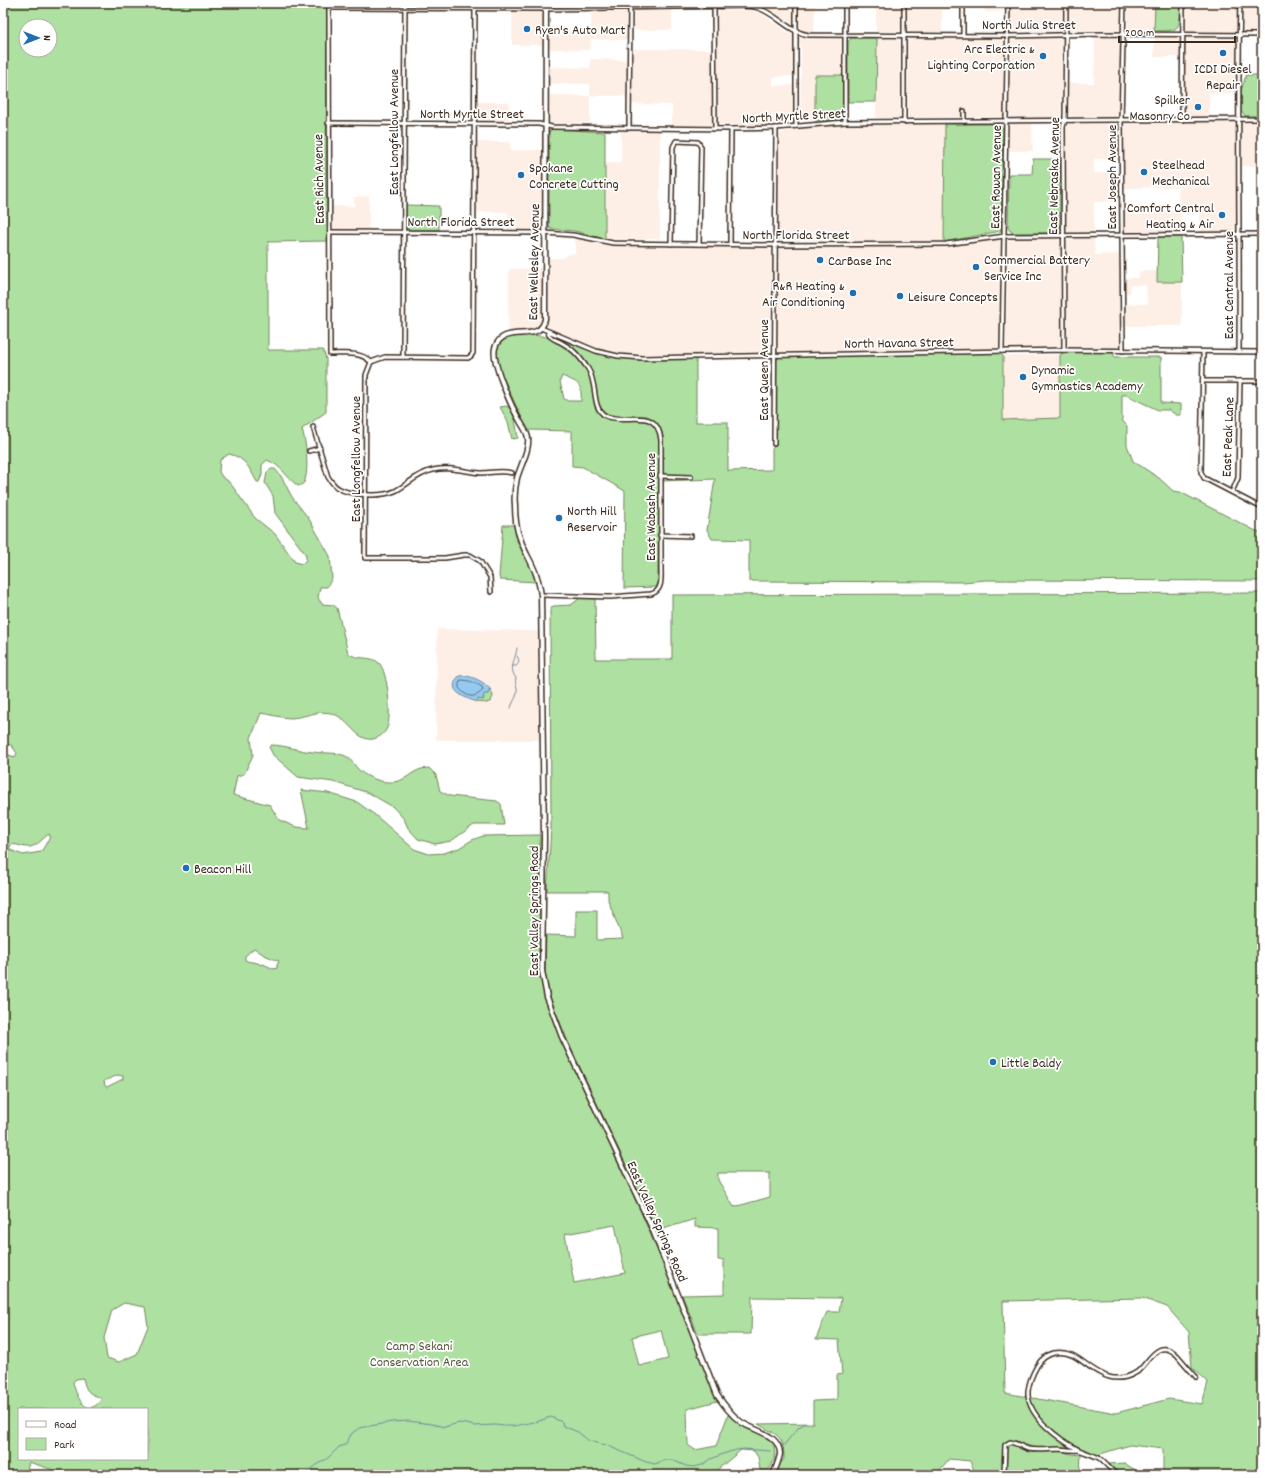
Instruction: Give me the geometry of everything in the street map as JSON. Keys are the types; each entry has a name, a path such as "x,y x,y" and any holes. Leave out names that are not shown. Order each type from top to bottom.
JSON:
{"street":[{"name":"East Rich Avenue","path":"329,3 328,196 330,232 330,354 360,354 371,362"},
{"name":"East Longfellow Avenue","path":"403,357 405,3"},
{"path":"371,362 384,357 468,358 473,353 475,3"},
{"name":"East Wellesley Avenue","path":"541,328 545,315 546,3"},
{"path":"629,128 630,3"},
{"path":"796,3 796,126"},
{"path":"845,3 845,122"},
{"path":"904,3 904,122"},
{"path":"963,3 963,35"},
{"name":"East Rowan Avenue","path":"1002,351 1007,122 1006,36 1008,3"},
{"name":"East Nebraska Avenue","path":"1064,350 1063,127 1065,120 1066,3"},
{"name":"East Joseph Avenue","path":"1123,351 1121,120 1124,3"},
{"path":"1182,120 1183,3"},
{"name":"East Central Avenue","path":"1239,352 1240,234 1238,119 1240,3"},
{"path":"329,8 546,9 714,5 756,7 796,32"},
{"path":"714,5 715,129"},
{"name":"North Julia Street","path":"796,32 809,35 845,36 1124,34 1262,35"},
{"path":"964,111 964,121"},
{"name":"North Myrtle Street","path":"328,123 475,123 539,124 552,127 731,129 776,128 845,122 1262,119"},
{"name":"East Queen Avenue","path":"774,444 776,128"},
{"path":"730,244 731,129"},
{"path":"671,244 672,147 676,141 698,142 701,147 700,244"},
{"name":"North Florida Street","path":"330,232 545,233 573,235 612,243 775,245 946,244 1005,236 1262,234"},
{"name":"North Havana Street","path":"541,328 589,349 625,357 751,357 774,355 1064,350 1262,352"},
{"name":"East Valley Springs Road","path":"541,328 534,332 517,333 504,337 496,345 494,356 496,366 513,407 526,430 528,439 528,446 515,492 515,514 520,539 537,577 541,595 544,831 542,971 547,997 562,1038 652,1228 717,1394 726,1409 741,1423 767,1435 774,1440 778,1447 780,1454 773,1475"},
{"name":"East Wabash Avenue","path":"541,595 610,597 651,594 657,591 660,586 661,574 661,440 659,430 655,424 644,418 612,418 602,413 596,404 593,381 587,367 574,351 551,337 548,332"},
{"path":"1203,352 1201,472 1204,478 1262,508"},
{"name":"East Longfellow Avenue","path":"371,362 366,375 365,558 445,558 470,555 480,561 490,577 491,592"},
{"path":"1203,381 1262,381"},
{"name":"East Peak Lane","path":"1232,492 1238,478 1240,381"},
{"path":"313,427 328,477 333,484 344,491 366,494 388,493 396,490 415,477 434,470 454,468 483,473 500,471 512,474"},
{"path":"309,451 320,448"},
{"path":"660,476 691,477"},
{"path":"660,535 691,536"},
{"path":"1117,1475 1099,1458 1079,1450 1048,1429 1035,1414 1028,1399 1028,1386 1040,1361 1051,1354 1061,1352 1071,1354 1102,1375 1117,1378 1133,1374 1138,1371 1151,1355 1159,1350 1165,1349 1174,1352 1196,1377"},
{"path":"1004,1475 1004,1445 1010,1442 1016,1443 1022,1447 1036,1450 1079,1450"}],"shaded area":[{"path":"369,3 439,3 439,5 369,5"},
{"path":"552,3 627,3 624,4"},
{"path":"720,3 794,3 794,25 790,25 761,6 755,4"},
{"path":"798,3 815,3 814,32 798,30"},
{"path":"876,3 902,3 902,20 900,31 876,32"},
{"path":"907,3 961,3 961,10 942,10 942,32 912,32 907,28"},
{"path":"985,3 1005,3 1005,11 985,12"},
{"path":"1011,3 1063,3 1062,30 1058,32 1012,31 1010,27"},
{"path":"1069,3 1121,3 1120,28 1116,31 1070,30"},
{"path":"1127,3 1155,3 1154,31 1130,30 1128,28"},
{"path":"1185,3 1239,3 1238,30 1234,32 1188,32 1185,30 1184,26"},
{"path":"1243,3 1262,3 1262,32 1248,32 1244,29"},
{"path":"591,10 626,11 628,40 591,39 590,50 549,49 549,31 591,31"},
{"path":"635,10 672,10 672,30 634,30"},
{"path":"720,10 748,10 758,12 794,36 794,76 773,77 773,86 794,85 793,124 780,127 718,124 718,14"},
{"path":"512,11 544,11 543,45 512,45"},
{"path":"1095,36 1120,37 1119,116 1116,118 1071,117 1068,114 1068,83 1094,83"},
{"path":"1155,36 1181,38 1181,57 1154,57"},
{"path":"1189,37 1236,37 1238,39 1237,93 1209,93 1210,117 1190,118 1184,115 1185,41"},
{"path":"799,38 840,38 843,40 843,75 815,75 815,121 800,120 801,48 798,40"},
{"path":"877,38 900,39 900,118 876,118"},
{"path":"911,38 1003,39 1005,115 1003,117 908,118 907,42"},
{"path":"1062,38 1061,116 1057,118 1010,117 1011,39"},
{"path":"633,49 712,49 712,123 710,125 672,126 672,105 632,104"},
{"path":"590,59 628,60 628,96 590,96 590,84 549,84 549,67 590,68"},
{"path":"549,95 590,96 590,123 552,124 548,120"},
{"path":"477,102 509,102 509,121 477,121"},
{"path":"1234,121 1236,124 1238,218 1236,230 1232,232 1200,232 1199,209 1180,209 1180,232 1125,233 1123,209 1179,209 1178,187 1123,188 1124,124"},
{"path":"1262,121 1262,166 1241,166 1240,124 1245,122"},
{"path":"1032,122 1033,151 1009,151 1009,128 1011,125 1015,123"},
{"path":"843,124 945,124 944,242 784,240 779,238 780,133 796,129"},
{"path":"1069,124 1115,124 1119,131 1119,159 1094,159 1094,173 1119,173 1119,201 1094,202 1094,233 1069,232 1066,229 1066,127"},
{"path":"621,130 660,130 660,239 605,239 605,162 621,162"},
{"path":"477,142 510,142 510,150 543,150 543,230 508,230 508,212 477,212"},
{"path":"369,196 369,229 333,229 332,206 354,206 354,197"},
{"path":"1094,237 1095,255 1119,254 1119,345 1117,348 1071,347 1068,345 1067,341 1066,244 1069,239"},
{"path":"575,238 599,244 615,245 768,247 772,251 770,350 762,354 629,355 605,351 554,332 548,325 548,258 563,258 569,254 575,253"},
{"path":"1057,238 1060,242 1062,342 1060,347 1009,349 1006,345 1008,241 1013,239"},
{"path":"992,239 1000,241 1002,244 1000,346 997,349 784,353 778,350 778,252 780,248 946,247"},
{"path":"543,268 542,324 535,330 508,332 509,269"},
{"path":"1139,271 1157,271 1158,282 1182,282 1182,326 1125,326 1125,304 1147,304 1146,285 1130,285 1130,293 1125,293 1125,278 1139,278"},
{"path":"1060,355 1060,418 1003,420 1003,356"},
{"path":"437,629 541,631 541,740 436,740"}],"green space":[{"name":"Camp Sekani Conservation Area","path":"3,3 327,3 326,185 328,241 268,242 268,350 323,350 326,359 326,412 302,429 306,447 307,462 305,481 302,485 298,486 280,468 267,460 262,465 262,475 259,482 257,482 243,461 229,454 220,460 219,472 233,487 255,518 275,534 295,562 302,564 306,560 306,555 275,513 273,496 265,483 267,472 271,469 275,469 281,476 292,497 309,519 330,556 332,578 327,587 320,587 318,598 322,604 333,605 337,608 348,653 356,657 372,659 379,663 385,675 387,684 389,714 387,728 382,735 373,739 368,739 363,738 342,719 332,713 320,712 291,718 261,713 251,738 253,755 244,774 237,776 233,795 270,805 279,820 296,827 309,828 301,790 328,793 357,802 375,815 414,849 429,854 444,853 459,848 472,840 483,836 540,835 539,969 553,1021 635,1198 676,1294 717,1401 687,1409 688,1445 695,1450 716,1446 728,1415 745,1428 763,1435 774,1444 775,1458 769,1470 760,1470 758,1457 754,1451 741,1450 711,1475 59,1475 59,1472 29,1462 26,1475 3,1475 3,753","holes":["5,744 11,745 17,753 15,757 3,753","49,834 50,837 41,852 23,855 10,850 10,845 30,847","254,948 264,955 279,961 277,968 274,969 263,964 261,965 247,961 245,960 245,956","118,1075 123,1076 123,1079 107,1087 105,1086 104,1081","615,1225 625,1273 574,1283 565,1234","124,1303 145,1307 148,1326 137,1354 119,1362 107,1358 104,1338 112,1310","661,1330 668,1359 639,1366 632,1337","83,1378 88,1391 101,1398 98,1404 90,1407 83,1404 77,1395 73,1382 76,1379"]},
{"path":"1155,3 1181,3 1180,19 1177,27 1170,30 1154,31"},
{"path":"851,38 877,38 876,102 848,102 848,42"},
{"path":"815,75 843,75 843,118 841,120 815,121"},
{"path":"1246,75 1262,75 1262,116 1245,116 1241,111 1241,91"},
{"path":"945,124 998,124 1003,128 1001,231 944,242"},
{"path":"552,129 605,132 605,239 575,231 550,229 549,132"},
{"path":"1033,159 1060,159 1060,229 1056,233 1014,233 1008,228 1009,174 1032,174"},
{"path":"406,205 439,206 439,230 410,230 407,228"},
{"path":"1158,237 1181,237 1182,282 1157,282"},
{"path":"523,334 541,336 550,338 566,347 574,353 585,367 592,384 595,408 603,417 619,420 646,421 653,426 659,434 657,587 624,588 625,491 583,467 572,466 572,431 528,430 497,364 495,354 500,341 510,336","holes":["562,376 578,384 581,390 581,401 568,401 564,399 560,381"]},
{"path":"552,335 603,355 632,359 696,359 696,422 728,422 728,471 772,470 772,449 775,445 776,360 781,356 999,353 1003,356 1003,420 1060,418 1060,355 1064,352 1112,352 1115,357 1161,357 1161,403 1181,404 1181,415 1176,415 1169,410 1158,410 1126,395 1122,395 1122,420 1127,426 1127,445 1133,461 1159,478 1173,491 1180,492 1256,531 1262,532 1262,581 749,581 749,540 712,539 707,530 715,479 661,481 663,441 660,429 655,421 648,417 641,416 615,417 608,415 601,410 597,401 593,377 586,363 572,347"},
{"path":"507,406 514,416 518,438 512,439 508,422 500,407"},
{"path":"503,525 514,525 516,539 529,562 536,582 500,580 499,576"},
{"path":"1262,593 1262,1475 1163,1475 1163,1449 1130,1445 1097,1455 1078,1447 1035,1448 1016,1441 1003,1444 1003,1475 976,1475 970,1461 949,1459 939,1471 940,1475 775,1475 779,1465 784,1459 783,1445 781,1440 775,1434 758,1424 813,1423 813,1401 837,1400 837,1375 842,1374 839,1340 816,1339 827,1312 839,1312 841,1298 752,1297 751,1334 698,1334 682,1295 724,1294 724,1260 718,1260 718,1228 695,1227 695,1219 657,1231 568,1042 550,997 545,972 546,935 576,936 576,910 597,910 597,940 623,939 608,900 608,891 547,891 551,829 550,610 553,606 571,605 580,598 595,598 596,659 672,659 672,595","holes":["718,1173 770,1173 770,1197 734,1207 718,1180","1142,1298 1167,1307 1189,1332 1192,1367 1208,1382 1202,1404 1169,1399 1116,1413 1005,1393 1003,1301"]},
{"path":"489,690 491,690 493,696 491,701 487,703 477,702 478,699 484,699 483,695 485,693 488,694"},
{"path":"271,745 318,753 341,754 349,758 360,771 371,778 387,782 400,781 417,770 429,768 436,775 440,791 450,796 497,801 501,804 504,825 474,825 451,841 435,844 418,839 408,828 404,819 393,807 369,793 333,782 298,777 273,755 269,747"},
{"path":"1010,1443 1028,1451 1062,1451 1072,1454 1081,1454 1080,1475 1006,1475 1006,1447"},
{"path":"1125,1463 1137,1471 1152,1471 1154,1472 1154,1475 1119,1475 1109,1464"}],"water":[{"path":"459,676 468,676 477,679 491,690 489,690 488,694 484,694 483,700 478,699 477,702 462,696 455,690 454,686 455,681"}],"waterway":[{"path":"511,708 517,693 516,678 513,671 517,648"},
{"path":"513,666 516,666 519,662 517,656"},
{"path":"536,1422 551,1417 562,1422 563,1426 578,1432 589,1441 606,1445 646,1462 655,1464 665,1460 672,1460 686,1466 694,1467 736,1450 744,1449 770,1451"},
{"path":"304,1475 328,1458 339,1447 345,1445 352,1433 359,1428 392,1422 408,1421 444,1427 459,1423 474,1426 514,1426 534,1422"},
{"path":"783,1446 799,1427 806,1423"}],"place":[{"name":"Ryen's Auto Mart","path":"527,29"},
{"name":"ICDI Diesel Repair","path":"1223,53"},
{"name":"Arc Electric & Lighting Corporation","path":"1043,56"},
{"name":"Spilker Masonry Co","path":"1198,107"},
{"name":"Steelhead Mechanical","path":"1144,172"},
{"name":"Spokane Concrete Cutting","path":"521,175"},
{"name":"Comfort Central Heating & Air","path":"1222,215"},
{"name":"CarBase Inc","path":"820,260"},
{"name":"Commercial Battery Service Inc","path":"976,267"},
{"name":"R&R Heating & Air Conditioning","path":"853,293"},
{"name":"Leisure Concepts","path":"900,296"},
{"name":"Dynamic Gymnastics Academy","path":"1023,377"},
{"name":"North Hill Reservoir","path":"559,518"},
{"name":"Beacon Hill","path":"186,868"},
{"name":"Little Baldy","path":"993,1062"}]}
